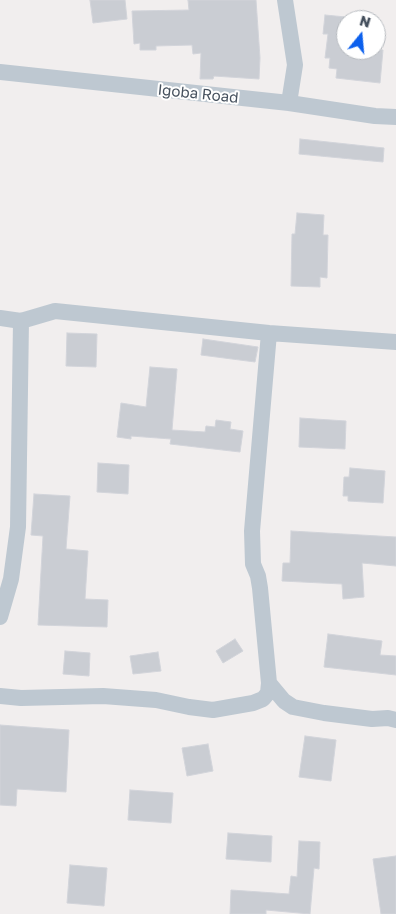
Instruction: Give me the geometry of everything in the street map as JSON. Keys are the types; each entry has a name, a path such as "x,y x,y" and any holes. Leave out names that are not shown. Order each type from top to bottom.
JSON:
{"street":[{"path":"286,0 295,65 289,103"},
{"name":"Igoba Road","path":"0,72 289,103 375,116 396,117"},
{"path":"0,318 21,321 55,311 269,333 396,342"},
{"path":"0,617 11,579 18,527 21,321"},
{"path":"0,696 21,698 103,696 156,700 214,710 240,706 263,699 268,693 269,683 258,576 252,564 252,531 269,333"},
{"path":"269,683 284,701 293,707 324,713 396,720"}],"building":[{"path":"90,0 125,0 127,19 93,23"},
{"path":"188,0 256,0 260,58 259,79 214,76 213,79 200,79 201,53 193,54 192,45 156,46 156,50 140,50 140,43 134,44 132,11 189,10"},
{"path":"325,15 336,16 336,60 382,60 380,83 336,78 337,69 329,68 330,58 325,58 328,34 323,34"},
{"path":"300,139 384,148 383,162 299,154"},
{"path":"297,213 324,215 323,235 328,235 327,278 320,277 320,287 291,286 292,234 295,234"},
{"path":"67,333 97,334 96,367 66,366"},
{"path":"203,339 258,347 255,362 201,355"},
{"path":"150,367 177,369 172,430 205,432 206,426 215,427 216,420 231,422 230,429 243,431 240,452 170,444 171,439 131,436 131,439 117,437 121,403 146,407"},
{"path":"300,418 346,421 345,449 299,447"},
{"path":"98,463 129,465 128,494 97,492"},
{"path":"350,468 385,471 383,503 348,501 348,496 343,496 344,477 349,477"},
{"path":"34,494 70,496 66,549 88,551 85,599 108,600 107,627 38,625 43,536 31,535"},
{"path":"291,531 396,537 396,566 362,563 364,597 343,599 342,584 282,581 283,563 290,563"},
{"path":"328,634 382,641 380,655 396,656 396,675 324,667"},
{"path":"235,639 243,651 223,663 216,651"},
{"path":"65,651 90,653 89,676 63,674"},
{"path":"158,652 161,671 133,674 130,656"},
{"path":"0,725 69,730 66,792 17,789 16,806 0,805"},
{"path":"305,736 336,740 331,781 299,777"},
{"path":"208,744 213,771 187,776 182,748"},
{"path":"130,790 173,793 171,823 128,820"},
{"path":"228,833 272,836 271,862 226,859"},
{"path":"299,841 320,842 319,869 314,868 310,914 266,910 266,914 230,914 231,890 289,894 291,876 297,877"},
{"path":"396,856 396,914 381,914 373,859"},
{"path":"70,865 107,868 104,906 67,903"}]}
